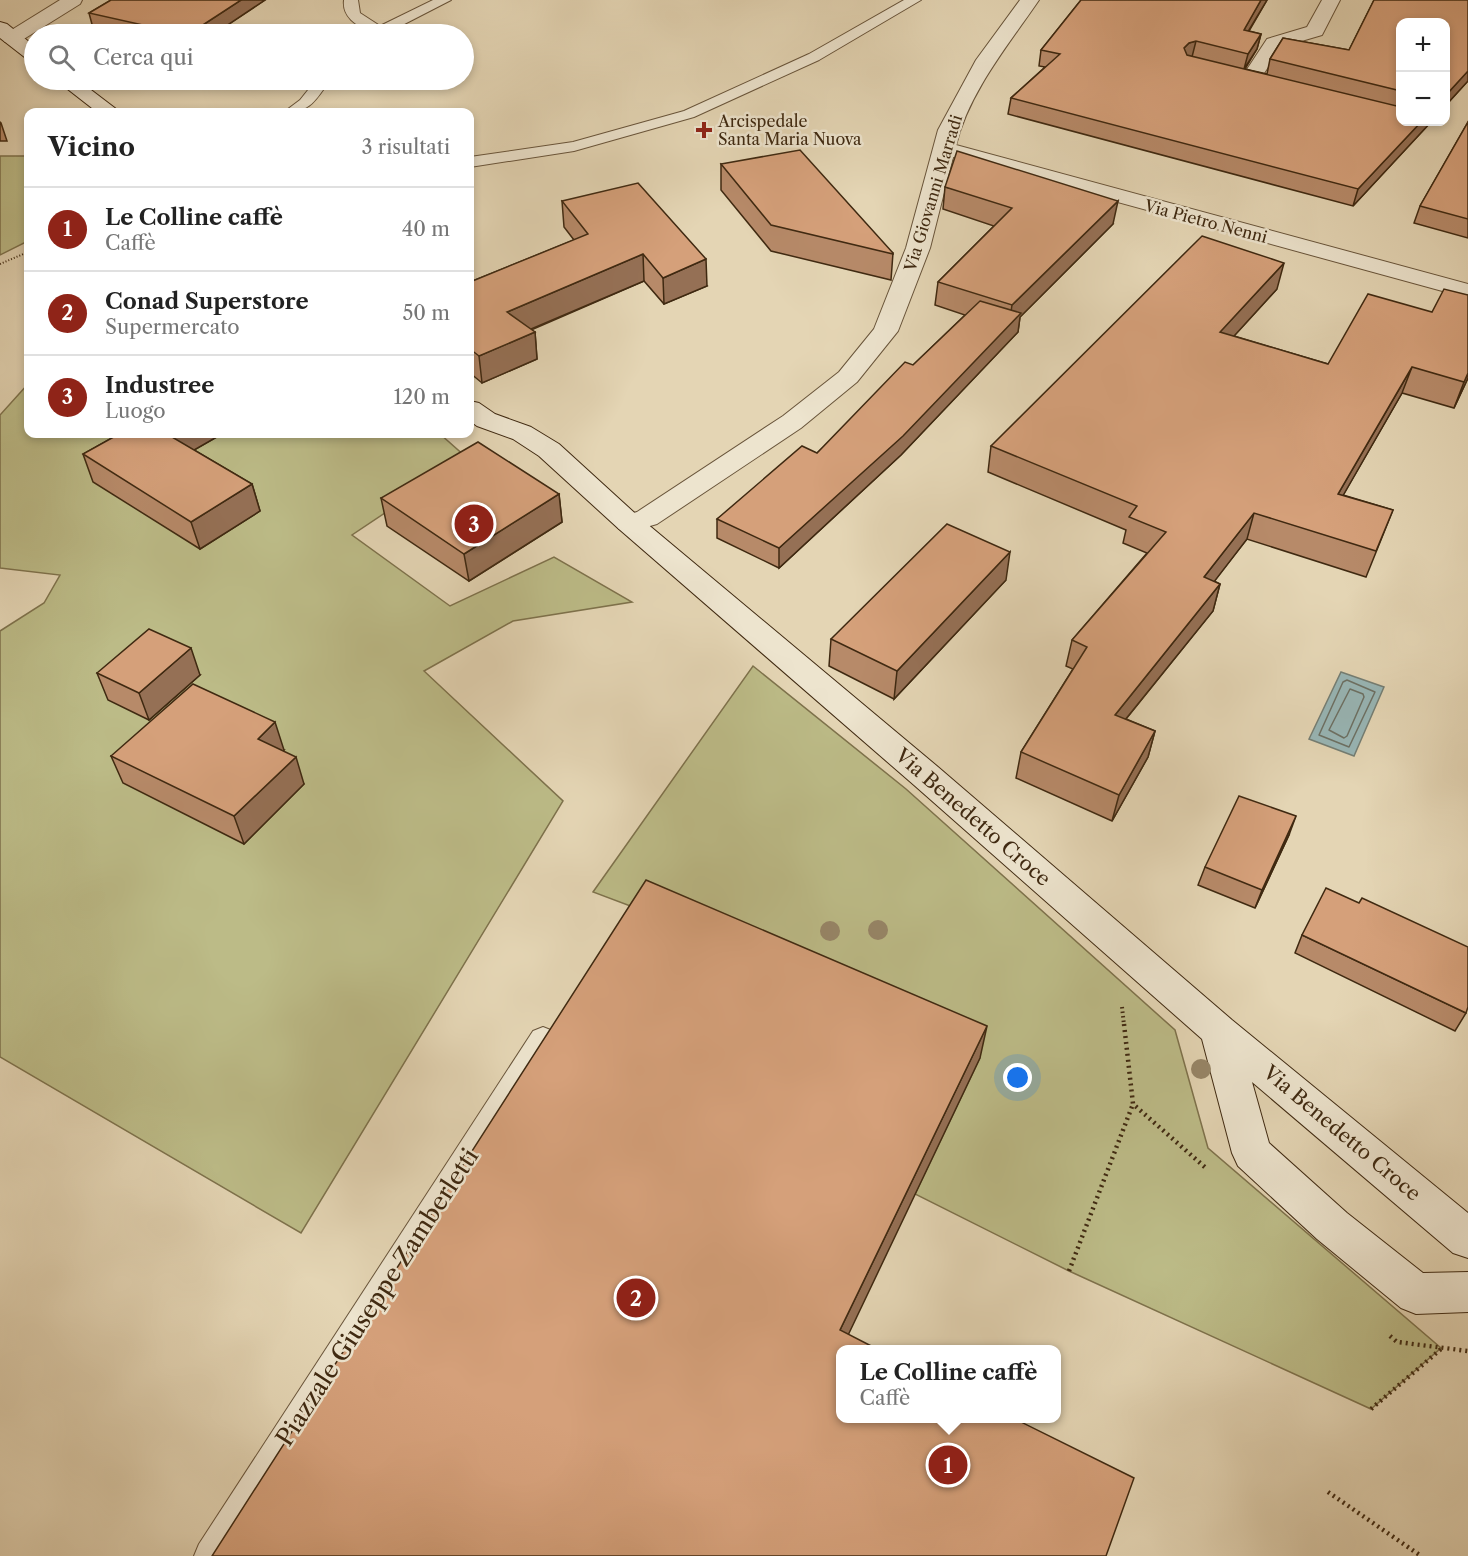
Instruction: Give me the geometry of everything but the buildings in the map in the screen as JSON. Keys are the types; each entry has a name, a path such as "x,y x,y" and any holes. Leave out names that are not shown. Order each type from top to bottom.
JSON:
{"street":[{"path":"24,24 73,0"},
{"name":"Via Giovanni Marradi","path":"629,523 647,518 792,422 848,377 886,331 918,248 949,130 986,60 1030,0"},
{"path":"1250,80 1274,43 1315,31 1331,0"},
{"path":"24,24 6,33 24,47"},
{"path":"1227,74 1273,86"},
{"path":"80,90 104,108"},
{"name":"Via Pietro Nenni","path":"944,148 1468,291"},
{"name":"Via Benedetto Croce","path":"474,412 486,420 536,441 1219,1031 1468,1239"},
{"path":"1219,1031 1252,1153 1332,1226 1416,1294 1468,1292"}],"lane":[{"path":"351,0 349,4 351,14 365,24"},
{"path":"396,24 444,0"},
{"path":"474,161 573,146 689,114 814,57 914,0"},
{"path":"304,108 316,90"},
{"name":"Piazzale Giuseppe Zamberletti","path":"211,1556 543,1039"}],"path":[{"path":"0,264 24,254"},
{"path":"1069,1271 1133,1104 1122,1003"},
{"path":"1133,1104 1212,1174"},
{"path":"1389,1334 1397,1342 1468,1351"},
{"path":"1371,1409 1441,1348"},
{"path":"1328,1492 1421,1556"}],"shaded area":[{"path":"0,156 24,156 24,243 0,255"},
{"path":"24,388 24,438 444,438 467,458 352,535 450,606 554,557 632,602 513,621 424,671 563,801 301,1233 0,1057 0,631 44,603 60,575 0,568 0,415"},
{"path":"753,666 906,789 1175,1030 1208,1148 1441,1348 1371,1409 1069,1271 915,1194 980,1058 649,913 593,892"}],"water":[{"path":"1341,672 1384,687 1354,756 1309,739"}],"place":[{"name":"Arcispedale Santa Maria Nuova","path":"704,130"},
{"name":"Industree","path":"474,524"},
{"name":"Conad Superstore","path":"636,1298"},
{"name":"Le Colline caffè","path":"948,1465"}]}
